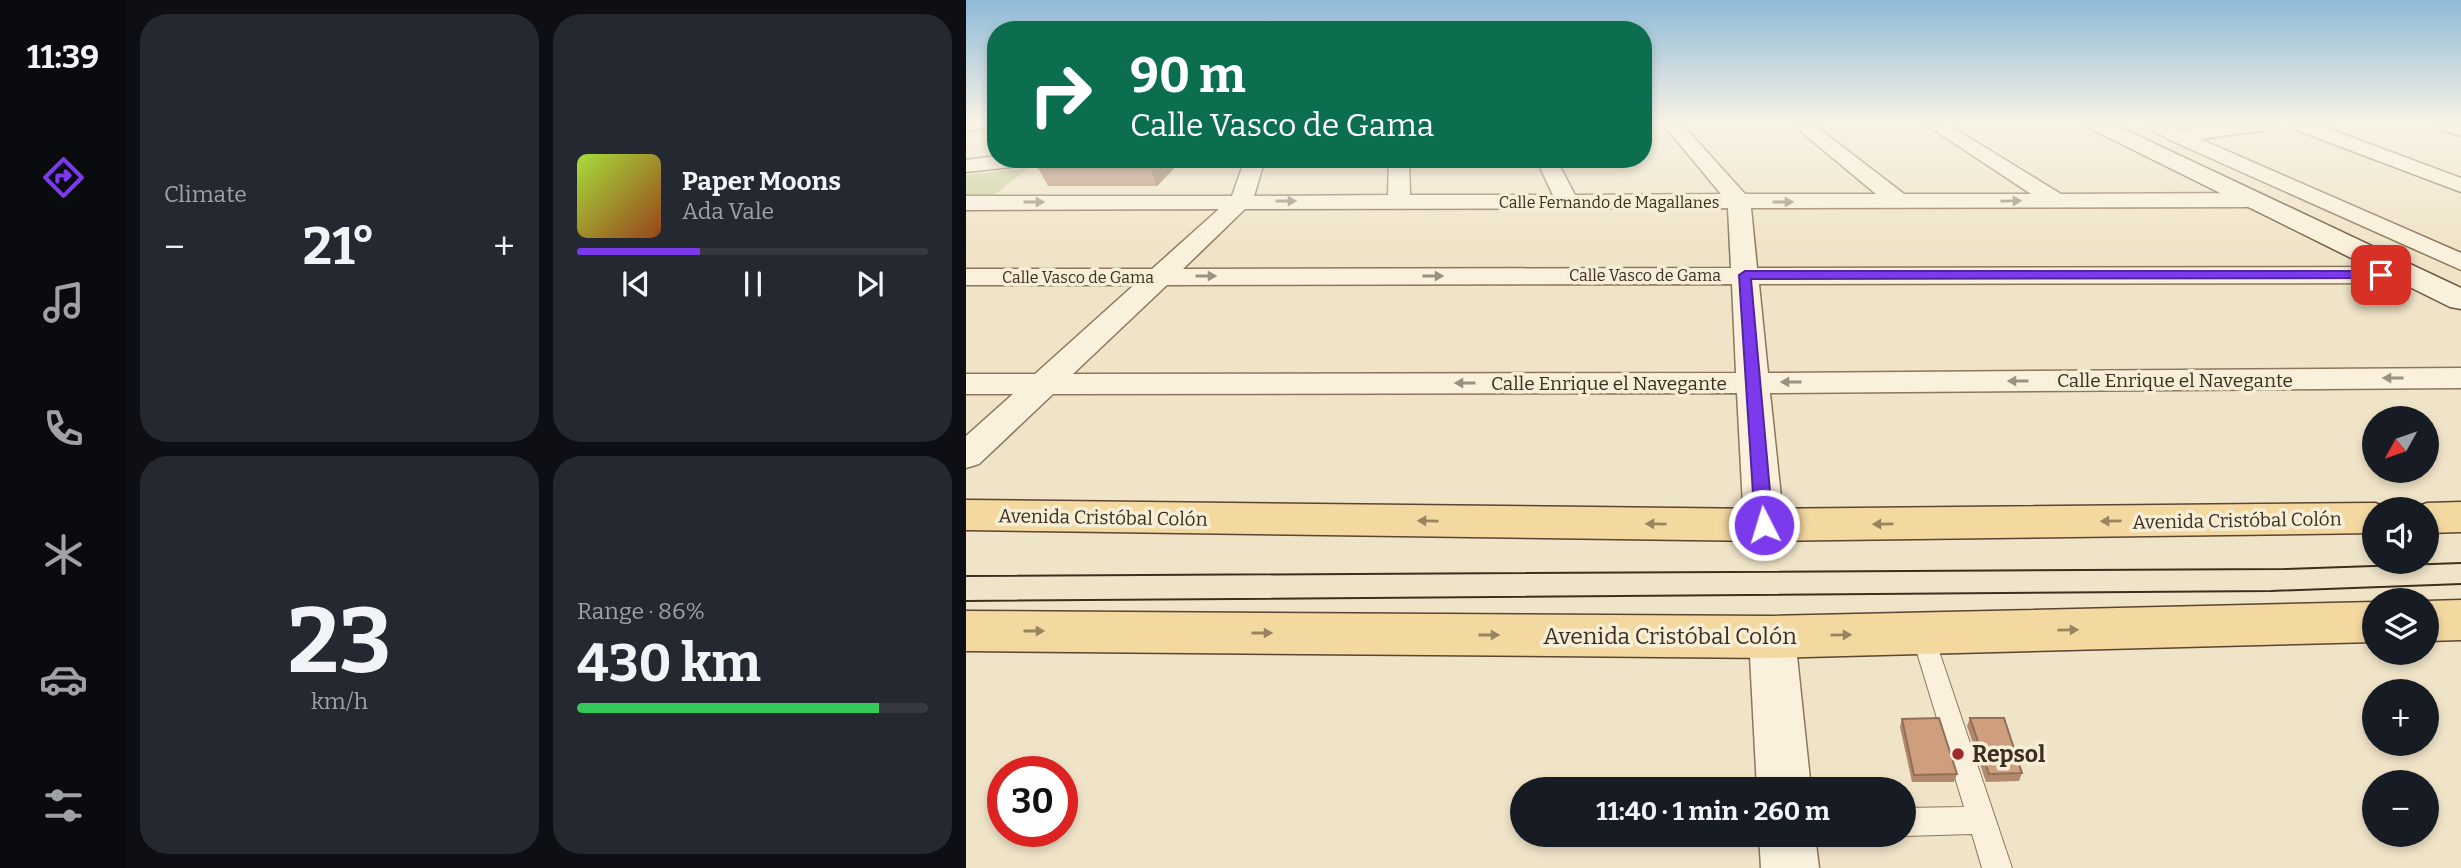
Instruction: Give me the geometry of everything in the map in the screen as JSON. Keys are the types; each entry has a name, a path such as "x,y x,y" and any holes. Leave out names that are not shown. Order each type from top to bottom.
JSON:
{"main road":[{"path":"2179,165 2461,300"},
{"path":"2223,165 2458,262"},
{"name":"Avenida Cristóbal Colón","path":"966,515 1764,525 2362,518"},
{"path":"2439,518 2461,517"},
{"path":"2439,621 2461,620"},
{"name":"Avenida Cristóbal Colón","path":"966,631 1772,637 2362,622"}],"street":[{"path":"1707,165 1739,202 1764,525"},
{"path":"1852,165 1900,202"},
{"path":"1999,165 2056,200"},
{"path":"2242,165 2458,262"},
{"path":"2406,165 2461,185"},
{"path":"966,456 1241,201 1252,168"},
{"path":"1398,168 1399,201"},
{"path":"1550,168 1567,201"},
{"name":"Calle Fernando de Magallanes","path":"966,203 2252,200"},
{"name":"Calle Vasco de Gama","path":"966,278 2409,275"},
{"name":"Calle Enrique el Navegante","path":"966,384 1753,383 2461,378"},
{"path":"1772,637 1783,777"},
{"path":"1788,847 1790,868"}],"lane":[{"path":"1922,633 1997,868"},
{"path":"1916,822 1982,821"}],"green space":[{"path":"1028,168 993,196 966,196 966,175"}],"building":[{"path":"1039,168 1151,168 1150,169"},
{"path":"1939,718 1957,774 1914,775 1902,719"},
{"path":"1970,718 2004,718 2022,773 1989,774"}],"tram line":[{"path":"966,576 2284,569 2461,563"},
{"path":"966,601 2271,591 2461,584"}],"place":[{"name":"Repsol","path":"1958,754"}],"route":[{"path":"1764,525 1745,275 2381,275"}]}
